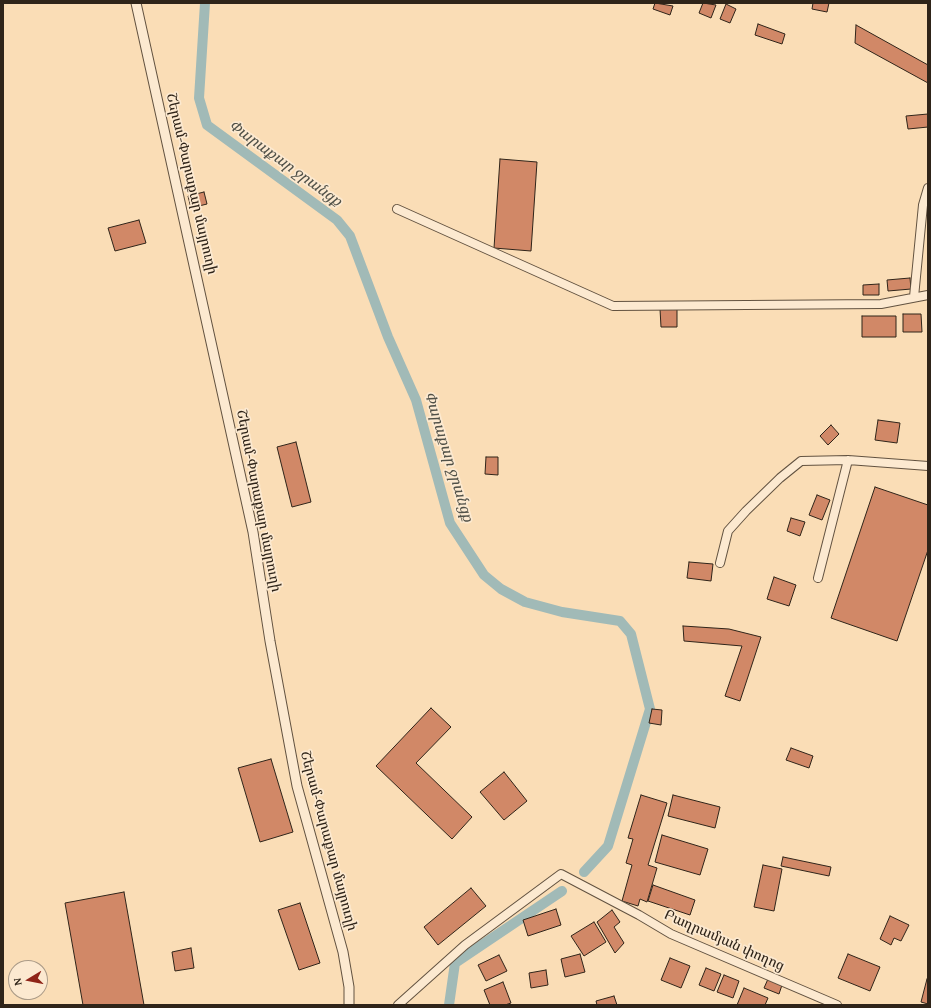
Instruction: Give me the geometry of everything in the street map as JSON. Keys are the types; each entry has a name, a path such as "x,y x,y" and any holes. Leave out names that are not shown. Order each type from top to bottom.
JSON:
{"street":[{"name":"Շերամ-Փարաքար մայրուղի","path":"136,3 253,532 270,641 297,786 343,952 349,987 349,1005"},
{"path":"914,297 923,205 928,188"},
{"path":"397,209 613,306 881,304 928,295"},
{"path":"720,563 728,531 751,505 801,461 848,460 928,466"},
{"path":"818,578 848,460"},
{"name":"Բաղրամյան փողոց","path":"398,1005 465,945 561,874 639,915 671,934 837,1005"}],"building":[{"path":"655,3 673,6 670,15 653,9"},
{"path":"703,3 716,5 711,18 699,13"},
{"path":"813,3 829,3 827,12 812,9"},
{"path":"726,4 736,9 730,23 720,19"},
{"path":"758,24 785,34 782,44 755,35"},
{"path":"856,25 928,65 928,83 855,43"},
{"path":"928,114 928,127 908,129 906,116"},
{"path":"500,159 537,162 531,251 494,248"},
{"path":"204,192 207,204 191,208 188,196"},
{"path":"139,220 146,243 115,251 108,228"},
{"path":"910,278 911,289 888,291 887,280"},
{"path":"879,284 879,295 863,295 863,285"},
{"path":"660,309 677,309 677,327 661,327"},
{"path":"903,314 921,314 922,332 903,332"},
{"path":"862,316 896,316 896,337 862,337"},
{"path":"878,420 900,423 897,443 875,440"},
{"path":"831,425 839,434 828,445 820,436"},
{"path":"296,442 311,502 292,507 277,447"},
{"path":"486,457 498,457 498,475 485,474"},
{"path":"875,487 928,505 928,550 897,641 831,618"},
{"path":"817,495 830,500 822,520 809,515"},
{"path":"791,518 805,522 800,536 787,531"},
{"path":"689,562 713,564 711,581 687,578"},
{"path":"774,577 796,585 789,606 767,599"},
{"path":"683,626 729,629 761,637 740,701 725,696 742,646 684,641"},
{"path":"431,708 451,727 416,763 472,817 452,839 376,766"},
{"path":"652,709 662,710 661,725 649,723"},
{"path":"791,748 813,756 809,768 786,760"},
{"path":"271,759 293,832 260,842 238,768"},
{"path":"504,772 527,801 504,820 480,792"},
{"path":"641,795 667,803 648,865 657,868 647,902 640,899 638,906 622,901 632,865 626,863 633,839 628,838"},
{"path":"673,795 720,807 715,828 668,816"},
{"path":"662,835 708,849 700,875 655,862"},
{"path":"783,857 831,867 829,876 781,866"},
{"path":"763,865 782,869 774,911 754,907"},
{"path":"653,885 695,900 690,915 648,901"},
{"path":"471,888 486,906 438,945 424,927"},
{"path":"124,892 144,1005 83,1005 65,903"},
{"path":"300,903 320,963 299,970 278,910"},
{"path":"556,909 561,925 528,936 523,920"},
{"path":"612,910 620,922 614,927 624,943 615,953 597,922"},
{"path":"890,916 909,925 901,941 894,938 891,945 880,939"},
{"path":"594,922 606,942 584,956 571,936"},
{"path":"191,948 194,968 175,971 172,952"},
{"path":"580,954 585,972 565,977 561,959"},
{"path":"848,954 880,967 870,991 838,978"},
{"path":"499,955 507,971 486,981 478,965"},
{"path":"670,958 690,966 681,988 661,980"},
{"path":"706,968 721,974 714,991 699,985"},
{"path":"546,970 548,985 531,988 529,973"},
{"path":"724,975 739,981 733,998 717,992"},
{"path":"768,979 782,985 779,994 764,988"},
{"path":"928,979 928,1004 921,1002"},
{"path":"503,982 511,1003 505,1005 490,1005 484,990"},
{"path":"744,988 768,998 765,1005 737,1005"},
{"path":"614,996 617,1005 597,1005 596,1001"}],"waterway":[{"name":"Փարաքար ջրանցք","path":"205,3 199,98 207,125 337,220 350,236 388,337 416,400 450,523 484,575 501,589 525,602 562,612 620,621 631,634 650,709 608,846 584,872"},
{"name":"Փարաքար ջրանցք","path":"449,1005 455,963 562,891"}]}
